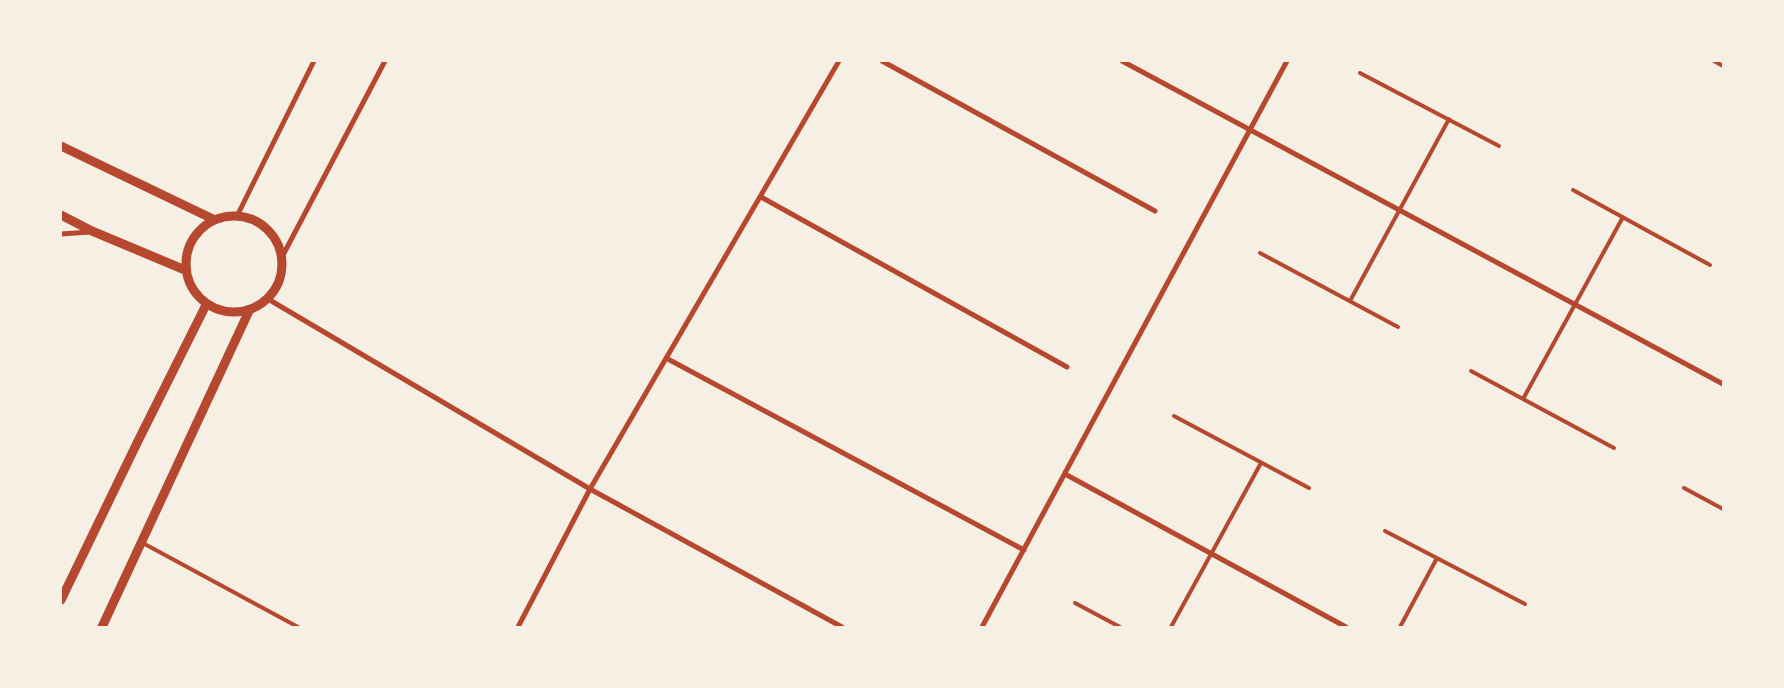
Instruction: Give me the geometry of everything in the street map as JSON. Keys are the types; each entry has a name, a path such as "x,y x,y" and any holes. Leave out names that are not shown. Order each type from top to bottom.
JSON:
{"street":[{"path":"237,216 314,61"},
{"path":"282,257 276,242 266,229 253,220 237,216 215,220 198,231 188,249 185,270 192,289 206,305 227,313 248,311 268,299 280,280 282,257 385,61"},
{"path":"518,627 590,489 840,61"},
{"path":"882,61 1155,211"},
{"path":"1122,61 1249,131 1723,384"},
{"path":"982,627 1287,61"},
{"path":"61,146 215,220"},
{"path":"760,197 1067,367"},
{"path":"61,215 92,232 185,270"},
{"path":"61,234 92,232"},
{"path":"268,299 590,489 842,627"},
{"path":"61,600 206,305"},
{"path":"102,627 248,311"},
{"path":"666,358 1024,550"},
{"path":"1065,474 1346,627"}],"lane":[{"path":"1714,61 1723,66"},
{"path":"1360,73 1499,146"},
{"path":"1350,301 1449,119"},
{"path":"1573,190 1710,264"},
{"path":"1523,399 1623,218"},
{"path":"1260,253 1398,327"},
{"path":"1471,371 1614,448"},
{"path":"1174,416 1309,488"},
{"path":"1172,627 1261,463"},
{"path":"1684,488 1723,509"},
{"path":"1385,531 1525,604"},
{"path":"141,542 298,627"},
{"path":"1400,627 1437,558"},
{"path":"1075,603 1120,627"}]}
